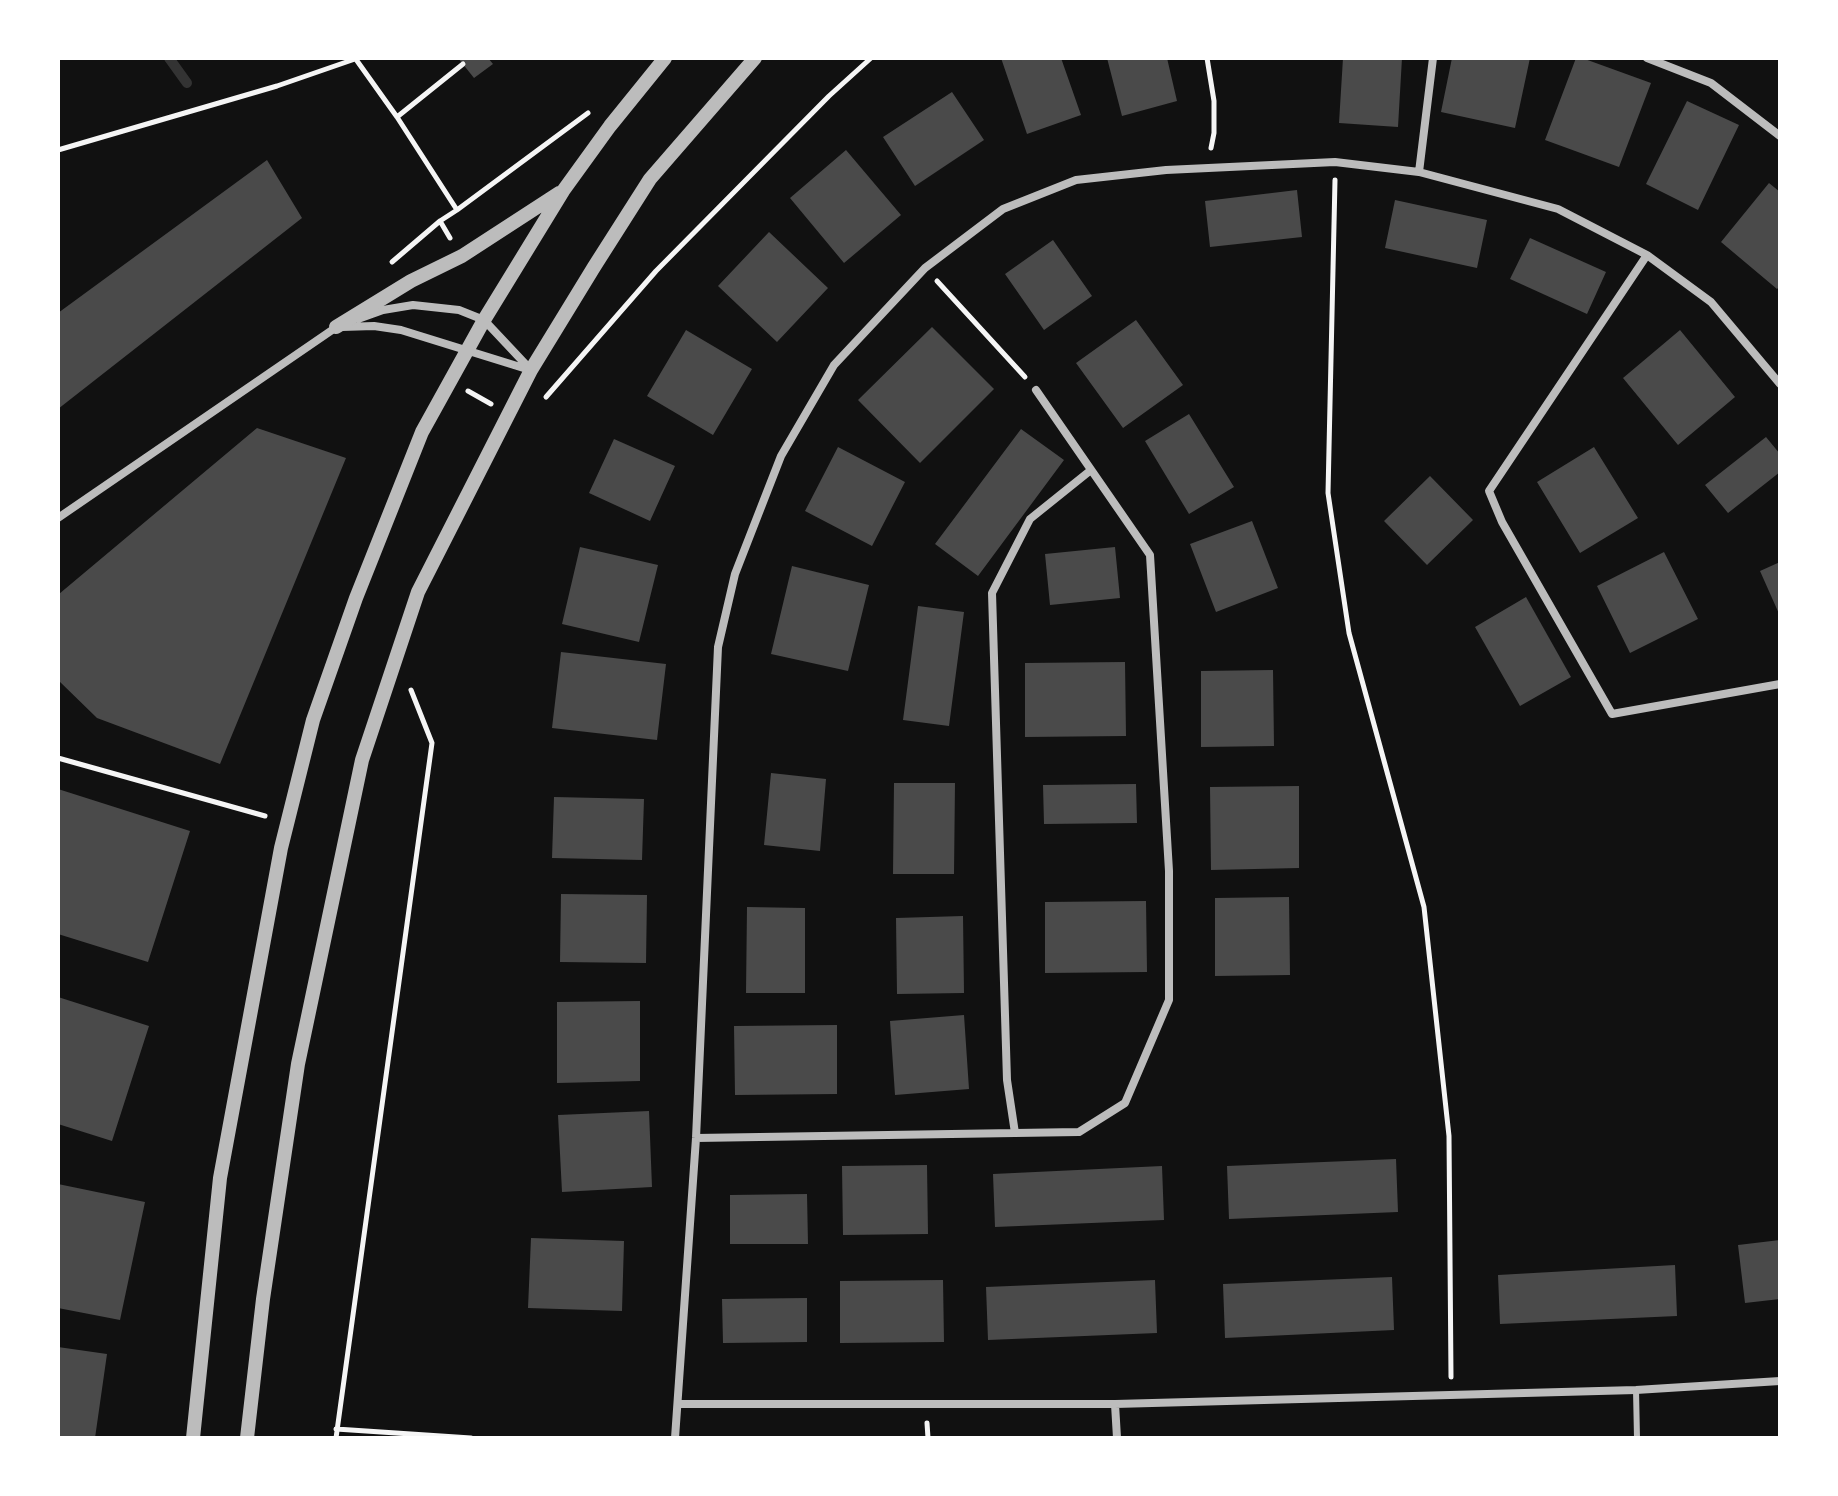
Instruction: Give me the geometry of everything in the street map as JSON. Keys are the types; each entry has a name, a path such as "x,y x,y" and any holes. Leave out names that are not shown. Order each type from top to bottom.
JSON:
{"street":[{"path":"193,1438 220,1178 287,822 313,720 356,598 422,432 484,320 563,191 665,58"},
{"path":"247,1438 263,1299 298,1064 362,760 418,592 531,370 650,179 755,58"},
{"path":"1419,172 1433,58"},
{"path":"1647,58 1711,83 1780,136"},
{"path":"675,1438 680,1404 696,1138 718,647 735,574 781,456 834,365 925,268 1003,209 1076,180 1335,162 1419,172 1558,209 1647,255 1711,302 1780,384"},
{"path":"58,518 336,327 411,281 462,256 563,191"},
{"path":"1647,255 1489,491 1502,522 1612,714 1780,684"},
{"path":"336,327 383,310 413,305 459,310 484,320 531,370"},
{"path":"336,327 374,326 401,330 531,370"},
{"path":"696,1138 1079,1132 1125,1103 1169,1000 1169,871 1150,555 1036,390"},
{"path":"1015,1133 1007,1080 992,593 1030,519 1091,470"},
{"path":"680,1404 1115,1404 1636,1390 1780,1381"},
{"path":"1115,1404 1117,1438"}],"lane":[{"path":"1636,1390 1637,1438"}],"path":[{"path":"58,150 277,86 356,58 457,210"},
{"path":"540,404 656,271 829,96 871,58"},
{"path":"1206,169 1214,133 1207,58"},
{"path":"397,117 463,64"},
{"path":"462,256 440,221 598,105"},
{"path":"1335,162 1328,493 1349,633 1424,907 1449,1136 1452,1394"},
{"path":"925,268 1036,390"},
{"path":"336,1438 432,743 397,656"},
{"path":"58,758 287,822"},
{"path":"336,1429 471,1438"}],"building":[{"path":"458,58 488,58 493,64 474,78"},
{"path":"1001,58 1061,58 1081,115 1027,134"},
{"path":"1107,58 1167,58 1177,101 1122,116"},
{"path":"1343,58 1402,58 1398,127 1339,123"},
{"path":"1452,58 1530,58 1515,128 1441,112"},
{"path":"1576,58 1651,83 1619,167 1545,140"},
{"path":"952,92 984,140 915,186 883,137"},
{"path":"1687,101 1739,125 1698,210 1646,184"},
{"path":"846,150 901,215 844,263 790,198"},
{"path":"267,160 302,218 58,409 58,313"},
{"path":"1769,183 1780,192 1780,286 1777,289 1721,242"},
{"path":"1297,190 1302,237 1210,247 1205,201"},
{"path":"1395,200 1487,220 1477,268 1385,248"},
{"path":"769,232 828,288 777,342 718,286"},
{"path":"1530,238 1606,272 1587,314 1510,279"},
{"path":"1053,240 1092,296 1044,330 1005,274"},
{"path":"1136,320 1183,385 1123,428 1076,363"},
{"path":"932,327 994,389 920,463 858,400"},
{"path":"686,330 752,369 713,435 647,396"},
{"path":"1680,330 1735,397 1678,445 1623,378"},
{"path":"1189,414 1234,487 1189,514 1145,441"},
{"path":"257,428 346,458 220,764 97,718 58,680 59,594"},
{"path":"1021,429 1064,460 978,576 935,544"},
{"path":"1766,437 1780,454 1780,472 1728,513 1705,485"},
{"path":"614,439 675,466 650,521 589,493"},
{"path":"838,447 905,482 872,546 805,511"},
{"path":"1594,447 1638,518 1580,553 1537,482"},
{"path":"1430,476 1473,520 1427,565 1384,521"},
{"path":"1252,521 1278,588 1216,612 1190,544"},
{"path":"580,547 658,565 639,642 562,624"},
{"path":"1115,547 1120,598 1050,605 1045,554"},
{"path":"1664,552 1698,619 1630,653 1597,586"},
{"path":"1780,562 1780,616 1760,571"},
{"path":"792,566 869,585 848,671 771,654"},
{"path":"1526,597 1571,677 1520,706 1475,627"},
{"path":"918,606 964,612 949,726 903,720"},
{"path":"561,652 666,664 657,740 552,728"},
{"path":"1125,662 1126,736 1025,737 1025,663"},
{"path":"1273,670 1274,746 1201,747 1201,671"},
{"path":"771,773 826,779 820,851 764,845"},
{"path":"894,783 955,783 954,874 893,874"},
{"path":"1136,784 1137,823 1044,824 1043,785"},
{"path":"1299,786 1299,868 1211,870 1210,787"},
{"path":"58,789 190,831 148,962 58,934"},
{"path":"554,797 644,799 642,860 552,858"},
{"path":"561,894 647,895 646,963 560,962"},
{"path":"1289,897 1290,975 1215,976 1215,898"},
{"path":"1146,901 1147,972 1045,973 1045,902"},
{"path":"747,907 805,908 805,993 746,993"},
{"path":"963,916 964,993 897,994 896,918"},
{"path":"58,997 149,1026 112,1141 58,1124"},
{"path":"640,1001 640,1081 557,1083 557,1002"},
{"path":"964,1015 969,1089 895,1095 890,1021"},
{"path":"837,1025 837,1094 735,1095 734,1026"},
{"path":"649,1111 652,1187 562,1192 558,1115"},
{"path":"1396,1159 1398,1212 1229,1219 1227,1166"},
{"path":"927,1165 928,1234 843,1235 842,1166"},
{"path":"1162,1166 1164,1220 995,1227 993,1174"},
{"path":"58,1184 145,1202 120,1320 58,1308"},
{"path":"807,1194 808,1244 730,1244 730,1195"},
{"path":"531,1238 624,1241 622,1311 528,1308"},
{"path":"1780,1240 1780,1299 1745,1303 1738,1245"},
{"path":"1675,1265 1677,1316 1500,1324 1498,1275"},
{"path":"1392,1277 1394,1330 1225,1338 1223,1284"},
{"path":"943,1280 944,1342 840,1343 840,1281"},
{"path":"1155,1280 1157,1333 988,1340 986,1287"},
{"path":"807,1298 807,1342 723,1343 722,1299"},
{"path":"58,1347 107,1354 95,1438 58,1438"}],"waterway":[{"path":"169,58 187,83"}]}
